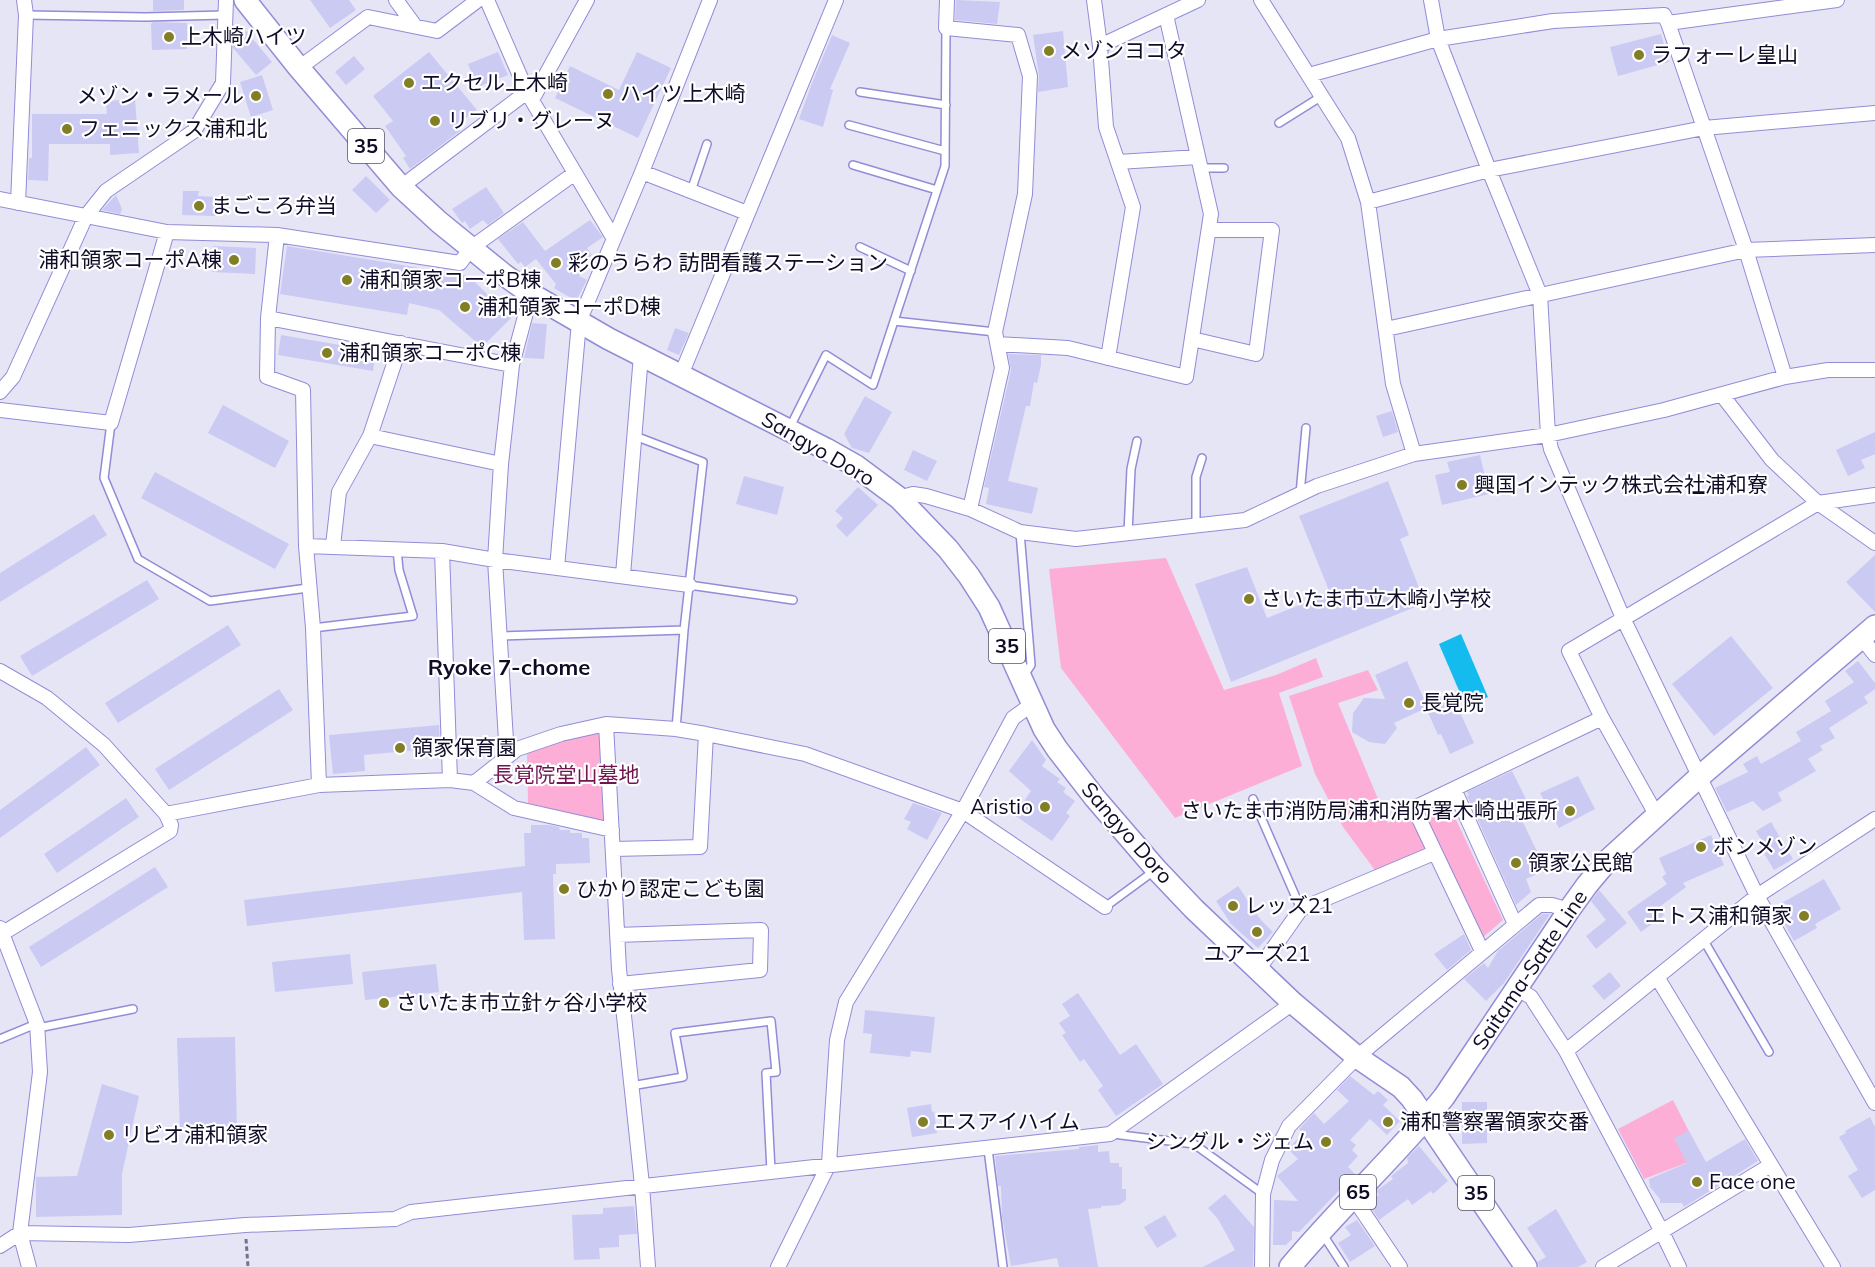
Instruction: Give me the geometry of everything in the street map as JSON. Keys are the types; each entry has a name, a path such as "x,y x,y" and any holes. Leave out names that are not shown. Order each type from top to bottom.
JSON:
{"main road":[{"name":"Sangyo Doro","path":"245,0 299,68 401,187 439,222 531,294 641,355 856,466 899,498 948,549 989,607 1031,705 1057,749 1156,869 1194,909 1293,1003 1357,1057 1401,1087 1427,1118 1526,1267"},
{"name":"Saitama-Satte Line","path":"1290,1267 1444,1097 1569,910 1608,860 1698,778 1869,632"}],"street":[{"path":"24,0 26,15 7,203 167,232 276,235 460,263 471,248 575,173"},
{"path":"0,392 13,377 86,216 106,191 194,131 224,83 226,0"},
{"path":"396,0 415,26"},
{"path":"299,68 368,17 437,31 478,0"},
{"path":"487,0 530,96 614,238"},
{"path":"401,187 530,96 587,0"},
{"path":"557,568 579,322 642,172 710,0"},
{"path":"681,375 836,0"},
{"path":"947,0 946,28 1018,35 1030,76 1025,194 996,338 1002,368 970,509"},
{"path":"1094,0 1106,127 1133,207 1108,358"},
{"path":"1100,46 1198,0"},
{"path":"1261,0 1348,138 1368,202 1394,384 1414,454"},
{"path":"1431,0 1438,39 1540,295 1548,435 1551,449 1623,618 1756,896 1875,1103"},
{"path":"1668,23 1837,0"},
{"path":"996,338 1068,348 1186,377 1211,214 1166,15"},
{"path":"1309,75 1438,39 1552,21 1664,15 1746,250 1785,377"},
{"path":"1368,202 1489,170 1704,128 1875,113"},
{"path":"1118,162 1200,163"},
{"path":"642,172 747,213"},
{"path":"1192,339 1256,354 1272,230 1209,230"},
{"path":"0,410 111,423 167,232"},
{"path":"276,235 268,318 267,377 303,390 306,546 313,628 320,785"},
{"path":"1386,329 1746,250 1875,245"},
{"path":"507,757 495,560 501,464 512,365 531,294"},
{"path":"268,318 512,365"},
{"path":"333,546 339,492 370,436 401,343"},
{"path":"623,575 641,355"},
{"path":"899,498 913,494 970,509 1020,532 1076,539 1245,520 1317,486 1414,454 1548,435 1664,410 1785,377 1828,370 1875,370"},
{"path":"1722,395 1772,460 1818,503 1875,543"},
{"path":"370,436 501,464"},
{"path":"1657,816 1602,718 1569,651 1818,503 1875,495"},
{"path":"306,546 442,551 688,585"},
{"path":"442,551 450,780"},
{"path":"1869,632 1875,655"},
{"path":"0,671 48,698 104,745 166,814 171,825 170,831 1,932 38,1026 40,1072 20,1233 28,1267"},
{"path":"778,1267 829,1164 837,1041 846,1002 963,811 1013,718 1031,705"},
{"path":"1482,951 1414,808 1602,718"},
{"path":"474,783 517,749 561,734 606,724 676,729 706,734 805,754 963,811 1105,907"},
{"path":"606,724 620,984 642,1185 648,1267"},
{"path":"613,849 700,847 706,734"},
{"path":"166,814 320,785 450,780 474,783 514,808 612,830"},
{"path":"1454,789 1515,924"},
{"path":"1566,1051 1756,896 1874,824"},
{"path":"1258,970 1301,909 1434,853"},
{"path":"1262,1267 1263,1194 1272,1160 1289,1126 1357,1057 1539,905 1552,905 1569,910"},
{"path":"617,935 761,930 760,970 620,984"},
{"path":"1657,977 1833,1267"},
{"path":"1518,989 1531,997 1566,1051 1679,1267"},
{"path":"0,1246 20,1233 129,1235 245,1225 395,1219 411,1212 1110,1134 1293,1003"},
{"path":"1603,1267 1771,1165"},
{"path":"1353,1197 1400,1267"}],"lane":[{"path":"26,15 145,17 225,15"},
{"path":"789,430 826,355 873,385 945,166 946,28"},
{"path":"860,92 945,105"},
{"path":"1279,123 1322,96"},
{"path":"849,125 945,152"},
{"path":"691,191 707,144"},
{"path":"1200,163 1224,168"},
{"path":"853,165 937,190"},
{"path":"860,248 911,271"},
{"path":"894,321 996,338"},
{"path":"111,423 104,478 138,559 210,602 308,588"},
{"path":"1300,494 1306,428"},
{"path":"635,436 704,462 688,585 676,729"},
{"path":"1128,533 1131,469 1137,441"},
{"path":"1196,525 1196,477 1202,458"},
{"path":"1020,532 1031,665 1021,680"},
{"path":"313,628 413,616 399,570 397,549"},
{"path":"688,585 793,600"},
{"path":"500,636 684,630"},
{"path":"1253,799 1301,909"},
{"path":"1105,907 1156,869"},
{"path":"1703,939 1769,1052"},
{"path":"0,1039 38,1026 133,1009"},
{"path":"631,1086 683,1077 675,1033 771,1021 776,1072 766,1073 771,1171"},
{"path":"1110,1134 1194,1144 1263,1194"},
{"path":"988,1149 1003,1267"},
{"path":"1321,1231 1344,1267"}],"path":[{"path":"245,1225 248,1267"}],"green space":[{"path":"1166,558 1224,690 1276,675 1316,658 1323,677 1279,693 1302,766 1175,818 1061,668 1049,569"},
{"path":"1368,670 1378,690 1338,703 1388,823 1412,812 1428,848 1377,873 1343,827 1315,774 1289,696"},
{"name":"長覚院堂山墓地","path":"595,731 602,738 604,819 601,821 528,803 527,751"},
{"path":"1446,798 1503,920 1481,939 1420,809"},
{"path":"1673,1100 1702,1157 1644,1179 1618,1129"}],"water":[{"path":"1461,634 1488,697 1466,707 1439,644"}],"building":[{"path":"153,0 184,0 184,10 153,11"},
{"path":"310,0 349,0 356,10 330,28"},
{"path":"956,0 1000,2 997,24 955,20"},
{"name":"上木崎ハイツ","path":"153,22 187,23 187,49 152,50 151,24"},
{"path":"246,31 272,62 256,75 233,48 233,42"},
{"name":"メゾンヨコタ","path":"1063,31 1068,87 1038,92 1039,76 1033,35"},
{"name":"ラフォーレ皇山","path":"1661,34 1669,62 1618,76 1610,47"},
{"path":"832,35 850,43 830,89 833,90 823,127 799,119"},
{"path":"429,52 477,110 456,125 460,131 410,169 403,158 406,156 385,126 393,121 373,96"},
{"path":"498,52 508,75 478,87 468,64"},
{"name":"ハイツ上木崎","path":"637,52 671,68 638,138 555,98 570,66 619,90"},
{"path":"354,56 365,69 346,85 335,72"},
{"name":"メゾン・ラメール","path":"262,75 273,110 251,117 240,82"},
{"path":"135,99 139,153 110,155 110,144 49,144 48,181 28,180 29,158 32,158 32,114 107,114 106,101"},
{"path":"366,176 390,200 376,213 352,190"},
{"path":"486,187 504,213 488,225 483,220 470,229 465,221 462,223 452,209"},
{"name":"まごころ弁当","path":"183,191 199,191 198,196 216,197 215,216 182,215"},
{"path":"116,195 122,209 120,214 102,210"},
{"path":"590,220 603,237 587,248 592,255 574,269 581,273 579,276 587,280 576,301 554,288 556,284 536,259 525,267 521,262 518,264 498,239 523,222 545,251"},
{"name":"浦和領家コーポA棟","path":"213,246 256,248 255,274 212,272"},
{"name":"浦和領家コーポB棟","path":"287,246 469,276 511,318 482,347 439,310 409,303 407,315 280,294"},
{"path":"532,323 547,324 544,359 524,358"},
{"path":"675,328 689,333 679,355 667,350"},
{"name":"浦和領家コーポC棟","path":"281,335 376,351 373,371 278,355"},
{"path":"1008,354 1041,355 1037,383 1034,382 1030,406 1026,406 1008,481 1038,488 1032,514 986,504 989,488 984,487 1011,370"},
{"path":"865,396 892,412 869,453 852,448 844,434"},
{"path":"223,405 289,441 275,468 208,433"},
{"path":"1392,411 1398,432 1383,437 1376,416"},
{"path":"1875,432 1875,454 1861,460 1865,468 1848,476 1836,450"},
{"path":"913,450 937,461 927,481 904,470"},
{"name":"興国インテック株式会社浦和寮","path":"1480,455 1489,494 1442,505 1435,475 1450,472 1447,462"},
{"path":"155,472 289,544 275,569 141,498"},
{"path":"744,476 784,487 777,515 736,504"},
{"path":"1388,481 1409,535 1400,539 1425,603 1231,682 1195,584 1247,567 1267,618 1330,593 1299,516"},
{"path":"858,487 878,505 847,537 836,526 843,518 835,511"},
{"path":"94,514 107,535 0,602 0,573"},
{"path":"1875,555 1875,612 1846,582"},
{"path":"147,580 159,599 32,676 20,656"},
{"path":"228,625 241,645 118,723 105,703"},
{"path":"1731,636 1773,688 1714,736 1672,684"},
{"path":"1407,661 1423,697 1438,691 1443,702 1453,697 1474,743 1450,754 1441,734 1438,735 1426,708 1394,723 1397,728 1385,744 1369,742 1352,732 1353,713 1364,698 1385,699 1375,675"},
{"path":"1858,661 1875,683 1875,689 1864,697 1868,703 1829,728 1835,738 1820,746 1823,750 1808,759 1816,771 1778,793 1782,801 1763,811 1753,801 1727,812 1715,788 1748,772 1743,764 1757,756 1761,764 1801,741 1796,732 1831,711 1825,701 1854,682 1845,671"},
{"path":"279,689 293,710 169,790 155,769"},
{"path":"439,725 440,748 364,755 365,771 333,774 329,735"},
{"name":"Aristio","path":"1032,740 1046,760 1042,766 1060,779 1057,782 1066,788 1063,792 1075,801 1066,813 1070,816 1052,841 1014,815 1031,791 1009,771"},
{"path":"86,747 100,765 0,838 0,810"},
{"path":"1512,771 1527,801 1516,808 1546,870 1526,879 1531,892 1516,905 1467,796 1469,795 1467,792"},
{"path":"1578,776 1595,809 1559,828 1540,793"},
{"path":"126,798 139,817 57,873 44,854"},
{"path":"913,803 942,813 927,840 907,829 911,822 904,819"},
{"path":"1771,822 1793,859 1774,870 1759,845 1763,843 1756,831"},
{"path":"531,825 559,827 560,830 582,833 582,838 589,838 590,863 556,864 556,874 553,874 555,939 524,940 522,892 247,926 244,900 525,866 524,833 531,833"},
{"path":"1711,835 1724,865 1683,883 1686,887 1658,908 1664,915 1641,932 1627,912 1667,884 1662,877 1666,874 1659,858"},
{"path":"155,867 168,887 41,967 29,947"},
{"name":"エトス浦和領家","path":"1824,879 1841,909 1815,924 1817,928 1794,941 1775,907"},
{"path":"1238,886 1261,920 1273,932 1258,948 1231,924 1216,901"},
{"path":"1599,890 1627,923 1596,949 1586,936 1606,920 1591,901"},
{"path":"1542,914 1550,914 1504,983 1486,1001 1464,979 1484,963 1488,968 1498,951"},
{"path":"1464,934 1471,950 1447,970 1434,954"},
{"path":"350,954 353,984 275,992 272,962"},
{"path":"436,964 439,992 365,1000 362,972"},
{"path":"1610,972 1621,986 1604,1000 1592,986"},
{"path":"1078,993 1120,1055 1136,1044 1163,1084 1116,1116 1098,1090 1103,1086 1084,1059 1080,1062 1062,1035 1066,1033 1059,1023 1070,1016 1062,1004"},
{"path":"865,1010 935,1017 931,1053 911,1051 910,1057 870,1053 872,1034 863,1033"},
{"path":"235,1037 237,1131 180,1133 177,1038"},
{"path":"1350,1076 1374,1095 1378,1091 1388,1100 1383,1105 1400,1121 1387,1135 1370,1119 1350,1140 1356,1145 1352,1150 1358,1156 1348,1167 1355,1174 1299,1232 1292,1231 1292,1239 1286,1245 1273,1245 1274,1200 1298,1201 1277,1176 1298,1159 1288,1149 1303,1133 1299,1129 1314,1113 1324,1124 1349,1101 1337,1090"},
{"name":"リビオ浦和領家","path":"102,1084 139,1096 122,1174 122,1215 36,1217 36,1177 77,1176"},
{"path":"1462,1102 1487,1102 1487,1143 1462,1144"},
{"name":"エスアイハイム","path":"931,1104 937,1133 912,1137 907,1108"},
{"path":"1870,1117 1875,1127 1875,1190 1862,1198 1848,1176 1858,1170 1839,1137"},
{"path":"1689,1131 1706,1162 1745,1139 1758,1161 1684,1207 1682,1203 1660,1203 1660,1199 1650,1187 1649,1179 1687,1163 1674,1138"},
{"path":"1098,1145 1098,1152 1109,1151 1110,1163 1119,1163 1119,1167 1122,1167 1122,1189 1126,1189 1126,1200 1119,1205 1088,1209 1098,1267 1059,1267 1057,1258 1011,1266 1002,1217 1001,1186 998,1186 995,1156 1079,1149 1079,1147"},
{"path":"1419,1146 1448,1181 1433,1194 1431,1191 1412,1205 1408,1199 1379,1220 1368,1203 1379,1195 1376,1191 1393,1179 1391,1176 1408,1163 1407,1158"},
{"path":"1225,1194 1254,1227 1253,1267 1203,1267 1235,1250 1218,1219 1208,1208"},
{"path":"634,1206 637,1234 619,1235 619,1247 599,1248 600,1259 574,1260 572,1215 603,1214 603,1208"},
{"path":"1556,1209 1587,1262 1578,1267 1539,1267 1537,1262 1546,1257 1527,1228"},
{"path":"1165,1215 1177,1236 1157,1248 1144,1227"},
{"path":"1357,1220 1375,1246 1350,1262 1338,1243 1351,1235 1345,1227"}],"place":[{"name":"上木崎ハイツ","path":"169,37"},
{"name":"メゾンヨコタ","path":"1049,51"},
{"name":"ラフォーレ皇山","path":"1639,55"},
{"name":"エクセル上木崎","path":"409,83"},
{"name":"ハイツ上木崎","path":"608,94"},
{"name":"メゾン・ラメール","path":"256,96"},
{"name":"リブリ・グレーヌ","path":"435,121"},
{"name":"フェニックス浦和北","path":"67,129"},
{"name":"まごころ弁当","path":"199,206"},
{"name":"浦和領家コーポA棟","path":"234,260"},
{"name":"彩のうらわ 訪問看護ステーション","path":"556,263"},
{"name":"浦和領家コーポB棟","path":"347,280"},
{"name":"浦和領家コーポD棟","path":"465,307"},
{"name":"浦和領家コーポC棟","path":"327,353"},
{"name":"興国インテック株式会社浦和寮","path":"1462,485"},
{"name":"さいたま市立木崎小学校","path":"1249,599"},
{"name":"長覚院","path":"1409,703"},
{"name":"領家保育園","path":"400,748"},
{"name":"Aristio","path":"1045,807"},
{"name":"さいたま市消防局浦和消防署木崎出張所","path":"1570,811"},
{"name":"ボンメゾン","path":"1701,847"},
{"name":"領家公民館","path":"1516,863"},
{"name":"ひかり認定こども園","path":"564,889"},
{"name":"レッズ21","path":"1233,906"},
{"name":"エトス浦和領家","path":"1804,916"},
{"name":"ユアーズ21","path":"1257,932"},
{"name":"さいたま市立針ヶ谷小学校","path":"384,1003"},
{"name":"エスアイハイム","path":"923,1122"},
{"name":"浦和警察署領家交番","path":"1388,1122"},
{"name":"リビオ浦和領家","path":"109,1135"},
{"name":"シングル・ジェム","path":"1326,1142"},
{"name":"Face one","path":"1697,1182"}],"district":[{"name":"Ryoke 7-chome","path":"509,667"}]}
